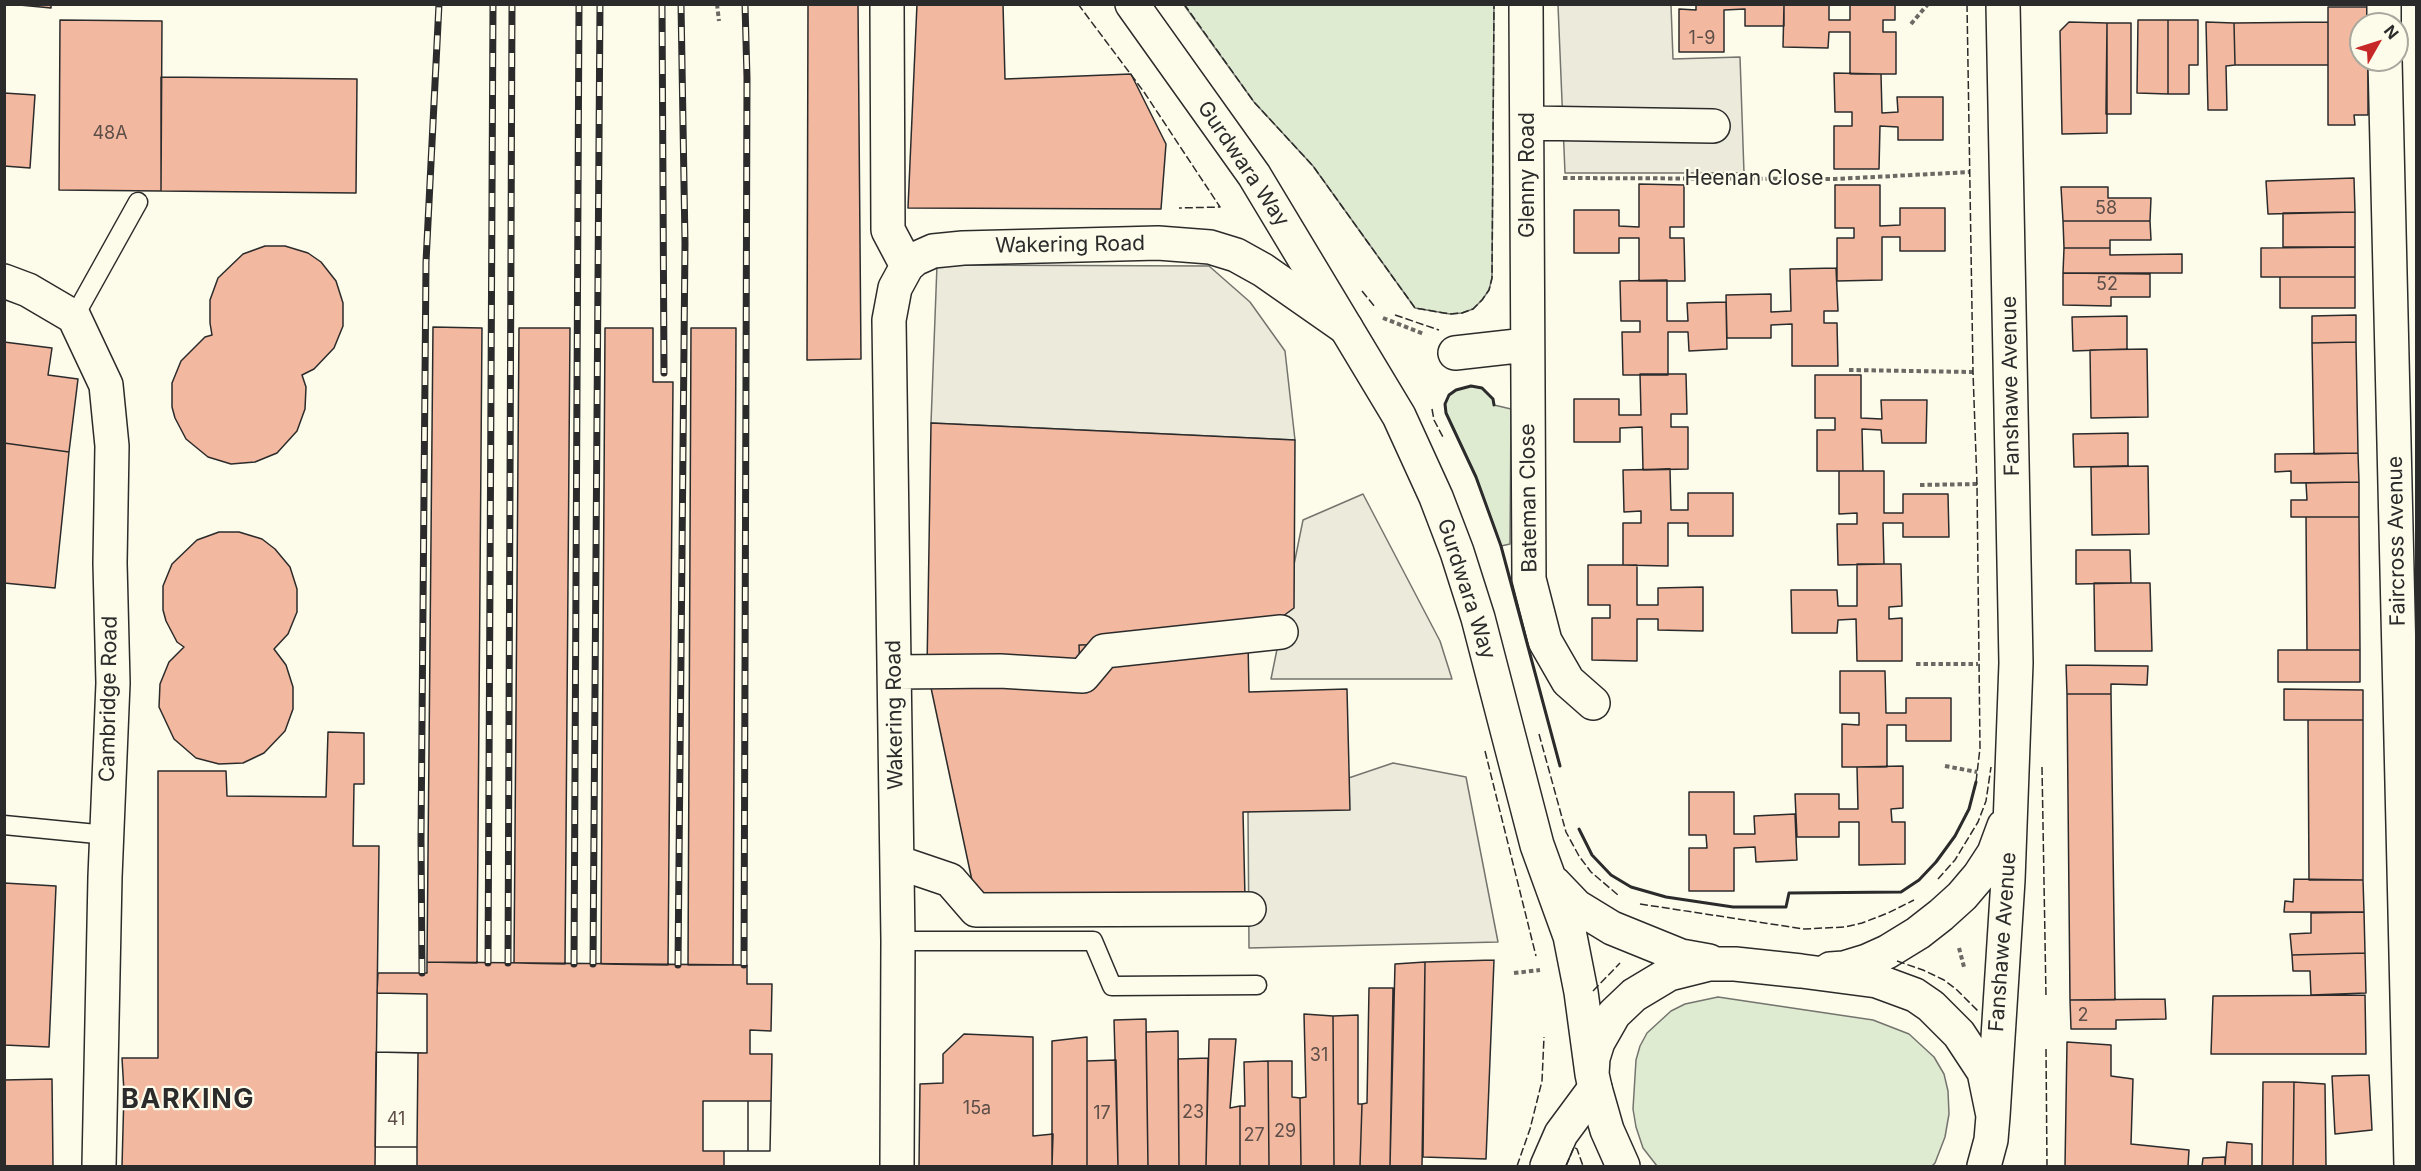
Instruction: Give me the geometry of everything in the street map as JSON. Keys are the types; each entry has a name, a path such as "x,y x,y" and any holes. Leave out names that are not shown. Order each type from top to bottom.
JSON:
{"street":[{"path":"887,4 888,230 907,266"},
{"name":"Gurdwara Way","path":"1132,4 1254,175 1399,416 1436,497 1457,552 1478,618 1544,866 1569,936 1577,967 1593,1081 1607,1130 1623,1167"},
{"name":"Glenny Road","path":"1526,4 1528,123 1526,345"},
{"name":"Fanshawe Avenue","path":"1992,1147 1998,770 2016,663 2003,4"},
{"name":"Faircross Avenue","path":"2385,72 2411,1167"},
{"path":"1528,123 1713,126"},
{"name":"Wakering Road","path":"897,1167 898,941 890,320 895,288 907,266 915,259 933,251 963,248 1158,243 1210,247 1236,255"},
{"name":"Gurdwara Way","path":"1236,255 1263,270 1346,328"},
{"path":"4,281 28,290 74,317"},
{"name":"Cambridge Road","path":"74,317 106,385 112,446 110,563 112,683 99,1167"},
{"path":"1455,353 1526,345"},
{"name":"Bateman Close","path":"1526,345 1529,579 1545,640 1568,681 1593,703"},
{"path":"894,672 1000,671 1083,676 1104,651 1281,632"},
{"name":"Fanshawe Avenue","path":"1801,971 1844,968 1867,961 1918,933 1962,896 1994,853 2009,809 1998,770"},
{"path":"897,862 950,880 976,910 1249,909"},
{"name":"Gurdwara Way","path":"1544,866 1563,894 1594,918 1612,928 1681,956 1735,964"},
{"path":"1547,1167 1561,1134 1593,1081 1593,1058 1605,1028 1614,1014 1634,995 1669,974 1709,964 1735,964 1877,981 1915,995 1931,1006 1959,1034 1984,1072 1992,1147"}],"lane":[{"path":"74,317 138,202"},
{"path":"4,825 107,834"},
{"path":"898,941 1092,941 1112,986 1257,985"}],"path":[{"path":"717,4 718,21"},
{"path":"1911,24 1928,4"},
{"name":"Heenan Close","path":"1528,178 1835,179 1980,171"},
{"path":"1849,370 1982,372"},
{"path":"1920,484 1984,484"},
{"path":"1916,664 1985,663"},
{"path":"1945,766 1998,770"},
{"path":"1514,973 1540,970"}],"green space":[{"path":"1184,5 1494,5 1492,278 1489,290 1473,309 1450,314 1415,308 1313,166 1254,102"},
{"path":"1471,386 1482,388 1493,399 1494,405 1511,409 1510,544 1501,546 1476,477 1446,413 1445,404 1449,395 1456,390"},
{"path":"1718,997 1873,1020 1909,1034 1934,1057 1944,1074 1948,1091 1949,1114 1945,1137 1935,1163 1932,1166 1657,1166 1643,1148 1633,1109 1636,1060 1640,1046 1647,1033 1671,1011 1685,1004"}],"shaded area":[{"path":"1558,5 1671,5 1673,59 1740,57 1744,173 1565,173"},
{"path":"937,265 1209,266 1250,302 1285,351 1295,440 931,423"},
{"path":"1363,494 1440,641 1452,679 1271,679 1303,520"},
{"path":"1393,763 1466,777 1498,942 1249,948 1248,812"}],"building":[{"path":"9,4 51,4 51,8"},
{"path":"808,4 858,4 861,359 807,360"},
{"path":"917,4 1003,4 1005,79 1131,74 1166,144 1161,209 908,208"},
{"path":"1696,4 1784,4 1784,26 1745,26 1745,9 1724,10 1724,52 1679,52 1679,9 1696,10"},
{"path":"1784,4 1829,5 1829,20 1850,20 1850,4 1895,4 1895,20 1883,20 1883,32 1896,32 1896,74 1850,74 1850,32 1829,32 1828,48 1783,47"},
{"path":"2328,7 2368,7 2368,12 2349,12 2349,72 2368,72 2368,115 2354,115 2355,125 2328,125"},
{"path":"60,20 162,21 161,191 59,190"},
{"path":"2138,20 2168,20 2168,94 2137,93"},
{"path":"2168,20 2198,20 2198,65 2189,65 2189,94 2168,94"},
{"path":"2069,22 2107,23 2107,133 2062,134 2060,31"},
{"path":"2206,22 2234,23 2235,65 2226,66 2227,110 2208,110"},
{"path":"2328,22 2328,65 2235,65 2234,23"},
{"path":"2107,23 2131,23 2131,114 2106,114"},
{"path":"1834,73 1881,74 1882,113 1898,112 1897,97 1943,97 1943,140 1898,140 1898,127 1880,126 1879,169 1834,169 1834,126 1852,126 1852,112 1835,112"},
{"path":"161,77 357,79 356,193 161,191"},
{"path":"4,93 35,95 30,168 4,166"},
{"path":"2354,178 2355,212 2268,214 2266,181"},
{"path":"1639,184 1684,185 1684,227 1670,227 1670,238 1684,238 1685,281 1639,281 1639,238 1619,238 1619,253 1574,253 1574,210 1619,210 1619,226 1639,227"},
{"path":"1835,185 1880,185 1880,226 1900,225 1900,208 1945,208 1945,251 1900,251 1900,237 1882,237 1882,280 1837,281 1837,238 1854,238 1854,228 1835,228"},
{"path":"2061,187 2108,187 2108,198 2151,198 2150,221 2063,221"},
{"path":"2355,212 2355,247 2283,247 2283,213"},
{"path":"2063,221 2150,221 2151,240 2110,240 2110,248 2064,248"},
{"path":"265,246 285,246 308,253 321,262 336,281 343,303 343,326 334,348 314,369 302,375 306,387 305,409 297,431 277,453 255,462 231,464 208,457 186,439 172,407 172,383 181,361 205,337 212,335 210,300 218,278 243,254"},
{"path":"2355,247 2355,277 2261,277 2261,248"},
{"path":"2064,248 2110,248 2110,255 2182,254 2182,273 2063,273"},
{"path":"1836,268 1838,311 1824,311 1824,323 1837,323 1838,366 1792,366 1792,324 1771,325 1771,338 1727,338 1726,295 1771,294 1771,312 1791,311 1790,269"},
{"path":"2063,273 2150,274 2150,297 2111,297 2111,306 2063,305"},
{"path":"2280,277 2355,277 2355,308 2280,308"},
{"path":"1667,280 1667,321 1688,321 1687,303 1726,302 1727,349 1689,351 1688,332 1668,332 1668,375 1623,375 1622,332 1640,332 1640,321 1621,321 1620,281"},
{"path":"2356,315 2356,342 2312,343 2312,316"},
{"path":"2127,316 2127,349 2073,351 2072,317"},
{"path":"433,327 482,328 477,963 427,962"},
{"path":"519,328 570,328 565,964 514,963"},
{"path":"605,328 653,328 653,382 673,382 668,965 601,964"},
{"path":"691,328 736,328 733,965 688,965"},
{"path":"4,342 52,348 48,375 78,379 69,452 4,443"},
{"path":"2356,342 2358,453 2314,454 2312,343"},
{"path":"2147,349 2148,417 2091,418 2090,350"},
{"path":"1640,374 1686,374 1687,414 1671,414 1671,427 1688,427 1688,469 1643,470 1642,427 1620,428 1620,442 1574,442 1574,399 1619,399 1619,415 1641,415"},
{"path":"1815,375 1861,375 1861,418 1882,419 1881,400 1927,400 1926,443 1882,443 1881,430 1862,429 1863,471 1817,471 1817,430 1835,430 1835,418 1815,418"},
{"path":"931,423 1295,440 1294,608 1248,642 1079,645 1080,673 927,669"},
{"path":"2128,433 2128,466 2074,467 2073,434"},
{"path":"4,443 69,452 55,588 4,583"},
{"path":"2358,453 2359,482 2291,483 2291,471 2275,472 2275,454"},
{"path":"2148,466 2149,534 2092,535 2091,467"},
{"path":"1670,469 1671,510 1688,510 1688,493 1733,493 1733,536 1688,536 1688,523 1668,523 1668,566 1623,565 1623,523 1641,523 1641,511 1624,512 1623,470"},
{"path":"1839,471 1884,471 1884,513 1903,513 1903,494 1948,494 1949,537 1903,537 1903,523 1883,523 1884,564 1838,565 1837,524 1857,524 1857,513 1839,514"},
{"path":"2359,482 2359,517 2291,517 2291,500 2307,500 2306,483"},
{"path":"2306,517 2359,517 2360,650 2307,650"},
{"path":"219,532 239,532 262,539 275,549 290,567 297,589 297,612 288,634 274,649 286,665 293,687 293,709 285,731 264,753 243,763 219,764 196,758 174,739 159,707 160,684 169,662 184,647 177,642 166,621 163,610 163,586 172,564 197,540"},
{"path":"2076,550 2130,550 2131,583 2076,584"},
{"path":"1857,564 1901,564 1902,606 1889,607 1889,619 1902,618 1902,661 1857,661 1856,619 1838,620 1837,633 1792,633 1791,590 1837,590 1838,606 1857,606"},
{"path":"1588,565 1637,565 1637,605 1658,605 1658,588 1703,587 1703,631 1658,630 1658,619 1637,619 1637,661 1592,660 1592,618 1610,618 1610,605 1588,605"},
{"path":"2094,583 2150,583 2152,651 2095,651"},
{"path":"1248,642 1249,692 1347,689 1350,810 1243,812 1245,898 977,904 927,669 1080,673 1079,645"},
{"path":"2278,650 2360,650 2360,682 2278,682"},
{"path":"2066,665 2148,666 2147,685 2111,684 2111,694 2067,694"},
{"path":"1840,671 1885,671 1886,713 1906,713 1906,698 1951,698 1951,741 1906,741 1906,725 1887,725 1887,767 1842,767 1842,724 1859,725 1859,713 1840,713"},
{"path":"2284,689 2363,690 2363,720 2284,720"},
{"path":"2067,694 2111,694 2115,1000 2070,1000"},
{"path":"2308,720 2363,720 2363,880 2309,880"},
{"path":"328,732 364,733 364,784 354,784 353,846 379,846 375,1166 122,1166 124,1092 122,1058 158,1058 158,771 226,771 227,796 326,797"},
{"path":"1903,766 1903,808 1891,809 1892,822 1905,822 1905,864 1859,865 1859,822 1839,822 1839,837 1797,837 1795,794 1839,794 1839,809 1858,809 1857,767"},
{"path":"1689,792 1734,792 1734,834 1755,834 1754,816 1795,814 1797,860 1756,862 1755,847 1734,848 1734,891 1689,891 1689,848 1707,848 1706,835 1689,835"},
{"path":"2294,879 2363,880 2364,912 2284,912 2285,901 2293,902"},
{"path":"4,883 56,886 49,1047 4,1045"},
{"path":"2364,912 2365,953 2292,955 2290,934 2311,933 2311,913"},
{"path":"2365,953 2366,993 2311,995 2310,971 2293,971 2292,955"},
{"path":"1494,960 1486,1159 1423,1157 1425,962"},
{"path":"427,962 747,965 747,984 772,984 771,1031 750,1030 750,1054 772,1054 770,1151 724,1151 724,1166 417,1166 417,1147 375,1147 376,1052 427,1053 427,994 377,993 378,973 427,973"},
{"path":"1425,962 1422,1166 1390,1166 1395,964"},
{"path":"1369,988 1393,988 1390,1166 1360,1166 1362,1104 1367,1103"},
{"path":"2365,995 2366,1054 2211,1054 2213,996"},
{"path":"2165,999 2166,1019 2116,1020 2116,1029 2071,1029 2070,1000"},
{"path":"1304,1014 1333,1016 1334,1166 1301,1166 1300,1098 1306,1097"},
{"path":"1358,1015 1358,1104 1362,1104 1360,1166 1334,1166 1333,1016"},
{"path":"1146,1019 1148,1166 1118,1166 1114,1020"},
{"path":"1178,1031 1179,1166 1148,1166 1146,1032"},
{"path":"964,1034 1033,1037 1033,1136 1053,1134 1052,1166 919,1166 920,1084 943,1083 943,1054"},
{"path":"1087,1037 1087,1166 1052,1166 1052,1041"},
{"path":"1209,1039 1236,1039 1230,1108 1240,1106 1240,1166 1206,1166"},
{"path":"2067,1042 2111,1045 2111,1076 2133,1079 2131,1144 2189,1150 2188,1166 2065,1166"},
{"path":"376,1052 418,1053 417,1147 375,1147"},
{"path":"1208,1058 1206,1166 1179,1166 1178,1059"},
{"path":"1116,1060 1118,1166 1087,1166 1087,1061"},
{"path":"1268,1061 1292,1061 1292,1097 1300,1098 1301,1166 1269,1166"},
{"path":"1268,1061 1269,1166 1240,1166 1240,1106 1245,1106 1244,1062"},
{"path":"2369,1075 2372,1130 2335,1134 2332,1076"},
{"path":"52,1079 53,1166 4,1166 4,1080"},
{"path":"2263,1082 2294,1082 2293,1166 2262,1166"},
{"path":"2294,1082 2325,1084 2326,1166 2293,1166"},
{"path":"703,1101 748,1101 748,1151 703,1151"},
{"path":"748,1101 771,1101 770,1151 748,1151"},
{"path":"2227,1142 2252,1144 2252,1166 2225,1166"},
{"path":"2225,1157 2225,1166 2202,1166 2203,1158"}],"railway":[{"path":"422,973 426,262 439,4"},
{"path":"488,963 493,4"},
{"path":"508,963 512,4"},
{"path":"574,964 579,4"},
{"path":"593,964 600,4"},
{"path":"662,4 664,373"},
{"path":"678,965 685,243 681,4"},
{"path":"744,965 747,78 745,4"}],"fence":[{"path":"1078,4 1144,92 1220,207 1179,208"},
{"path":"1184,4 1254,102 1313,166 1415,308 1450,314 1473,309 1489,290 1492,278 1494,4"},
{"path":"1967,4 1977,484 1980,748 1976,782"},
{"path":"1362,291 1375,307"},
{"path":"1395,315 1439,330"},
{"path":"1432,409 1434,420 1444,439"},
{"path":"1539,734 1566,832 1591,872 1618,895"},
{"path":"1485,751 1536,956"},
{"path":"1938,879 1955,860 1978,822 1986,801 1991,767"},
{"path":"2042,767 2046,997"},
{"path":"1640,904 1804,929 1845,927 1862,923 1914,900"},
{"path":"1897,961 1944,980 1978,1011"},
{"path":"1593,991 1620,963"},
{"path":"1517,1166 1530,1129 1542,1081 1544,1037"},
{"path":"2046,1049 2047,1166"},
{"path":"1566,1166 1574,1147 1577,1149 1583,1166"}],"wall":[{"path":"1494,405 1493,399 1482,388 1471,386 1456,390 1449,395 1445,404 1446,413 1476,477 1501,546 1560,766"},
{"path":"1579,829 1592,855 1611,875 1631,887 1666,897 1733,907 1786,907 1789,893 1901,892 1919,880 1955,836 1969,809 1976,782"}],"district":[{"name":"BARKING","path":"188,1100"}]}
